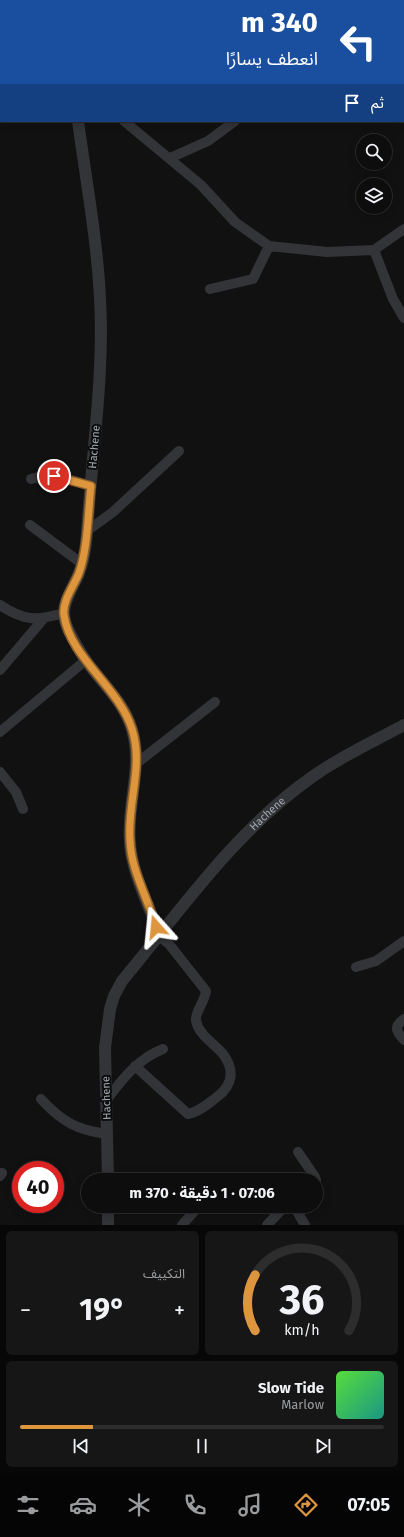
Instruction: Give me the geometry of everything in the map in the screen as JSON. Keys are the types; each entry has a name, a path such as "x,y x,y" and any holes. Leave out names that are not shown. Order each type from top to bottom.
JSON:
{"street":[{"name":"Hachene","path":"64,614 65,604 80,572 82,563 87,531 100,385 100,299 94,232 78,122"},
{"path":"125,122 201,185 235,222 269,246 327,252 374,250 404,229"},
{"path":"170,158 208,141 234,122"},
{"path":"210,289 253,279 269,246"},
{"path":"374,250 393,299 404,318"},
{"path":"87,531 113,512 179,451"},
{"path":"30,479 54,476 91,486"},
{"path":"30,525 82,563"},
{"path":"0,605 12,613 28,618 44,618 64,614 69,631 86,660 120,702 125,712 135,741 137,764 130,823 131,853 136,874 149,905 159,936 169,944 206,991 206,998 196,1018 197,1024 201,1032 223,1054 230,1069 231,1078 229,1086 218,1096 198,1110 188,1114 135,1066"},
{"path":"0,670 44,618"},
{"path":"0,732 86,660"},
{"path":"137,764 215,702"},
{"name":"Hachene","path":"108,1173 105,1102 105,1048 110,1008 114,996 122,981 239,840 266,813 328,766 350,752 404,725"},
{"path":"0,772 16,792 23,809"},
{"path":"356,967 376,961 404,940"},
{"path":"404,1019 398,1023 396,1030 404,1040"},
{"path":"105,1102 135,1066 144,1059 163,1049"},
{"path":"41,1099 54,1113 66,1122 91,1132 107,1134"},
{"path":"298,1152 312,1173"},
{"path":"108,1213 108,1225"},
{"path":"182,1225 193,1213"},
{"path":"268,1225 279,1213"},
{"path":"301,1213 306,1224"}],"route":[{"path":"54,476 91,486 87,531 82,563 80,572 65,604 64,614 69,631 76,645 86,660 120,702 133,731 137,753 137,764 131,806 131,853 136,874 154,918 156,927"}]}
